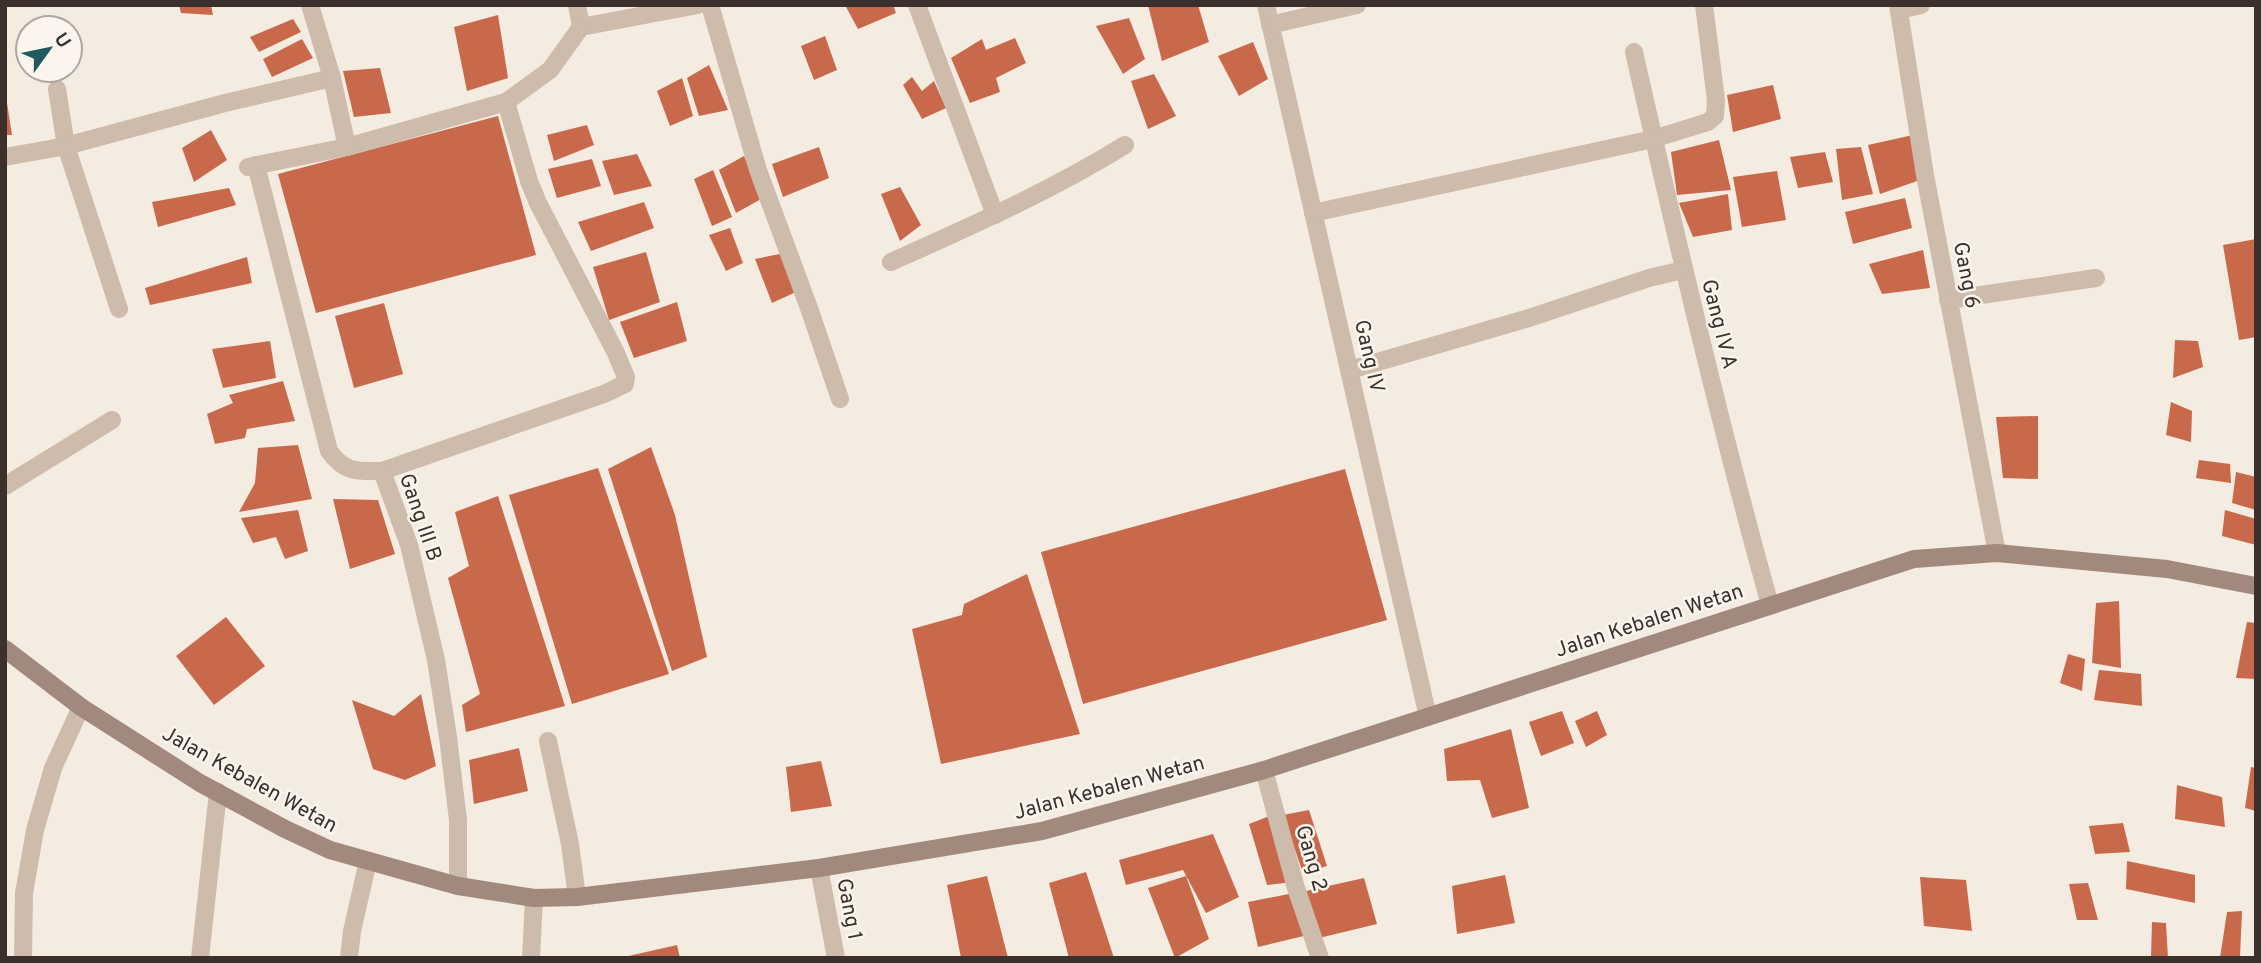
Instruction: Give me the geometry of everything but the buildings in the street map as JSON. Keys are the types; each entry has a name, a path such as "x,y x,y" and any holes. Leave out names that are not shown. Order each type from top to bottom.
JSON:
{"main road":[{"name":"Jalan Kebalen Wetan","path":"5,649 80,706 218,792 330,850 458,886 534,898 577,897 819,868 1042,831 1264,770 1914,559 1997,553 2167,569 2256,586"}],"street":[{"path":"310,5 332,78 347,147"},
{"path":"382,471 604,394 619,388 626,381 615,351 533,192 506,102 550,70 580,27 577,5"},
{"path":"580,27 698,5"},
{"path":"710,5 758,170 840,400"},
{"path":"917,5 995,215"},
{"name":"Gang IV","path":"1266,5 1428,717"},
{"path":"1270,25 1357,5"},
{"path":"1313,214 1653,139 1708,122 1715,116 1716,100 1704,5"},
{"path":"1898,7 1921,5"},
{"name":"Gang 6","path":"1898,7 1925,175 1997,553"},
{"name":"Gang IV A","path":"1634,52 1683,270 1734,475 1770,605"},
{"path":"5,157 66,146 225,103 332,78"},
{"path":"57,89 66,146 119,309"},
{"name":"Gang III B","path":"458,886 457,820 448,737 436,660 408,545 382,471 360,471 339,464 329,451 252,166 347,147 506,102"},
{"path":"891,262 995,215 1098,162 1125,145"},
{"path":"1350,370 1529,318 1649,278 1683,270"},
{"path":"1948,300 2096,278"},
{"path":"5,486 112,420"},
{"path":"23,958 24,893 35,830 53,768 80,706"},
{"path":"548,741 570,844 577,897"},
{"name":"Gang 2","path":"1264,770 1296,888 1320,958"},
{"path":"200,958 218,792"},
{"path":"349,958 352,931 369,861"},
{"name":"Gang 1","path":"819,868 836,958"},
{"path":"531,958 534,898"}]}
